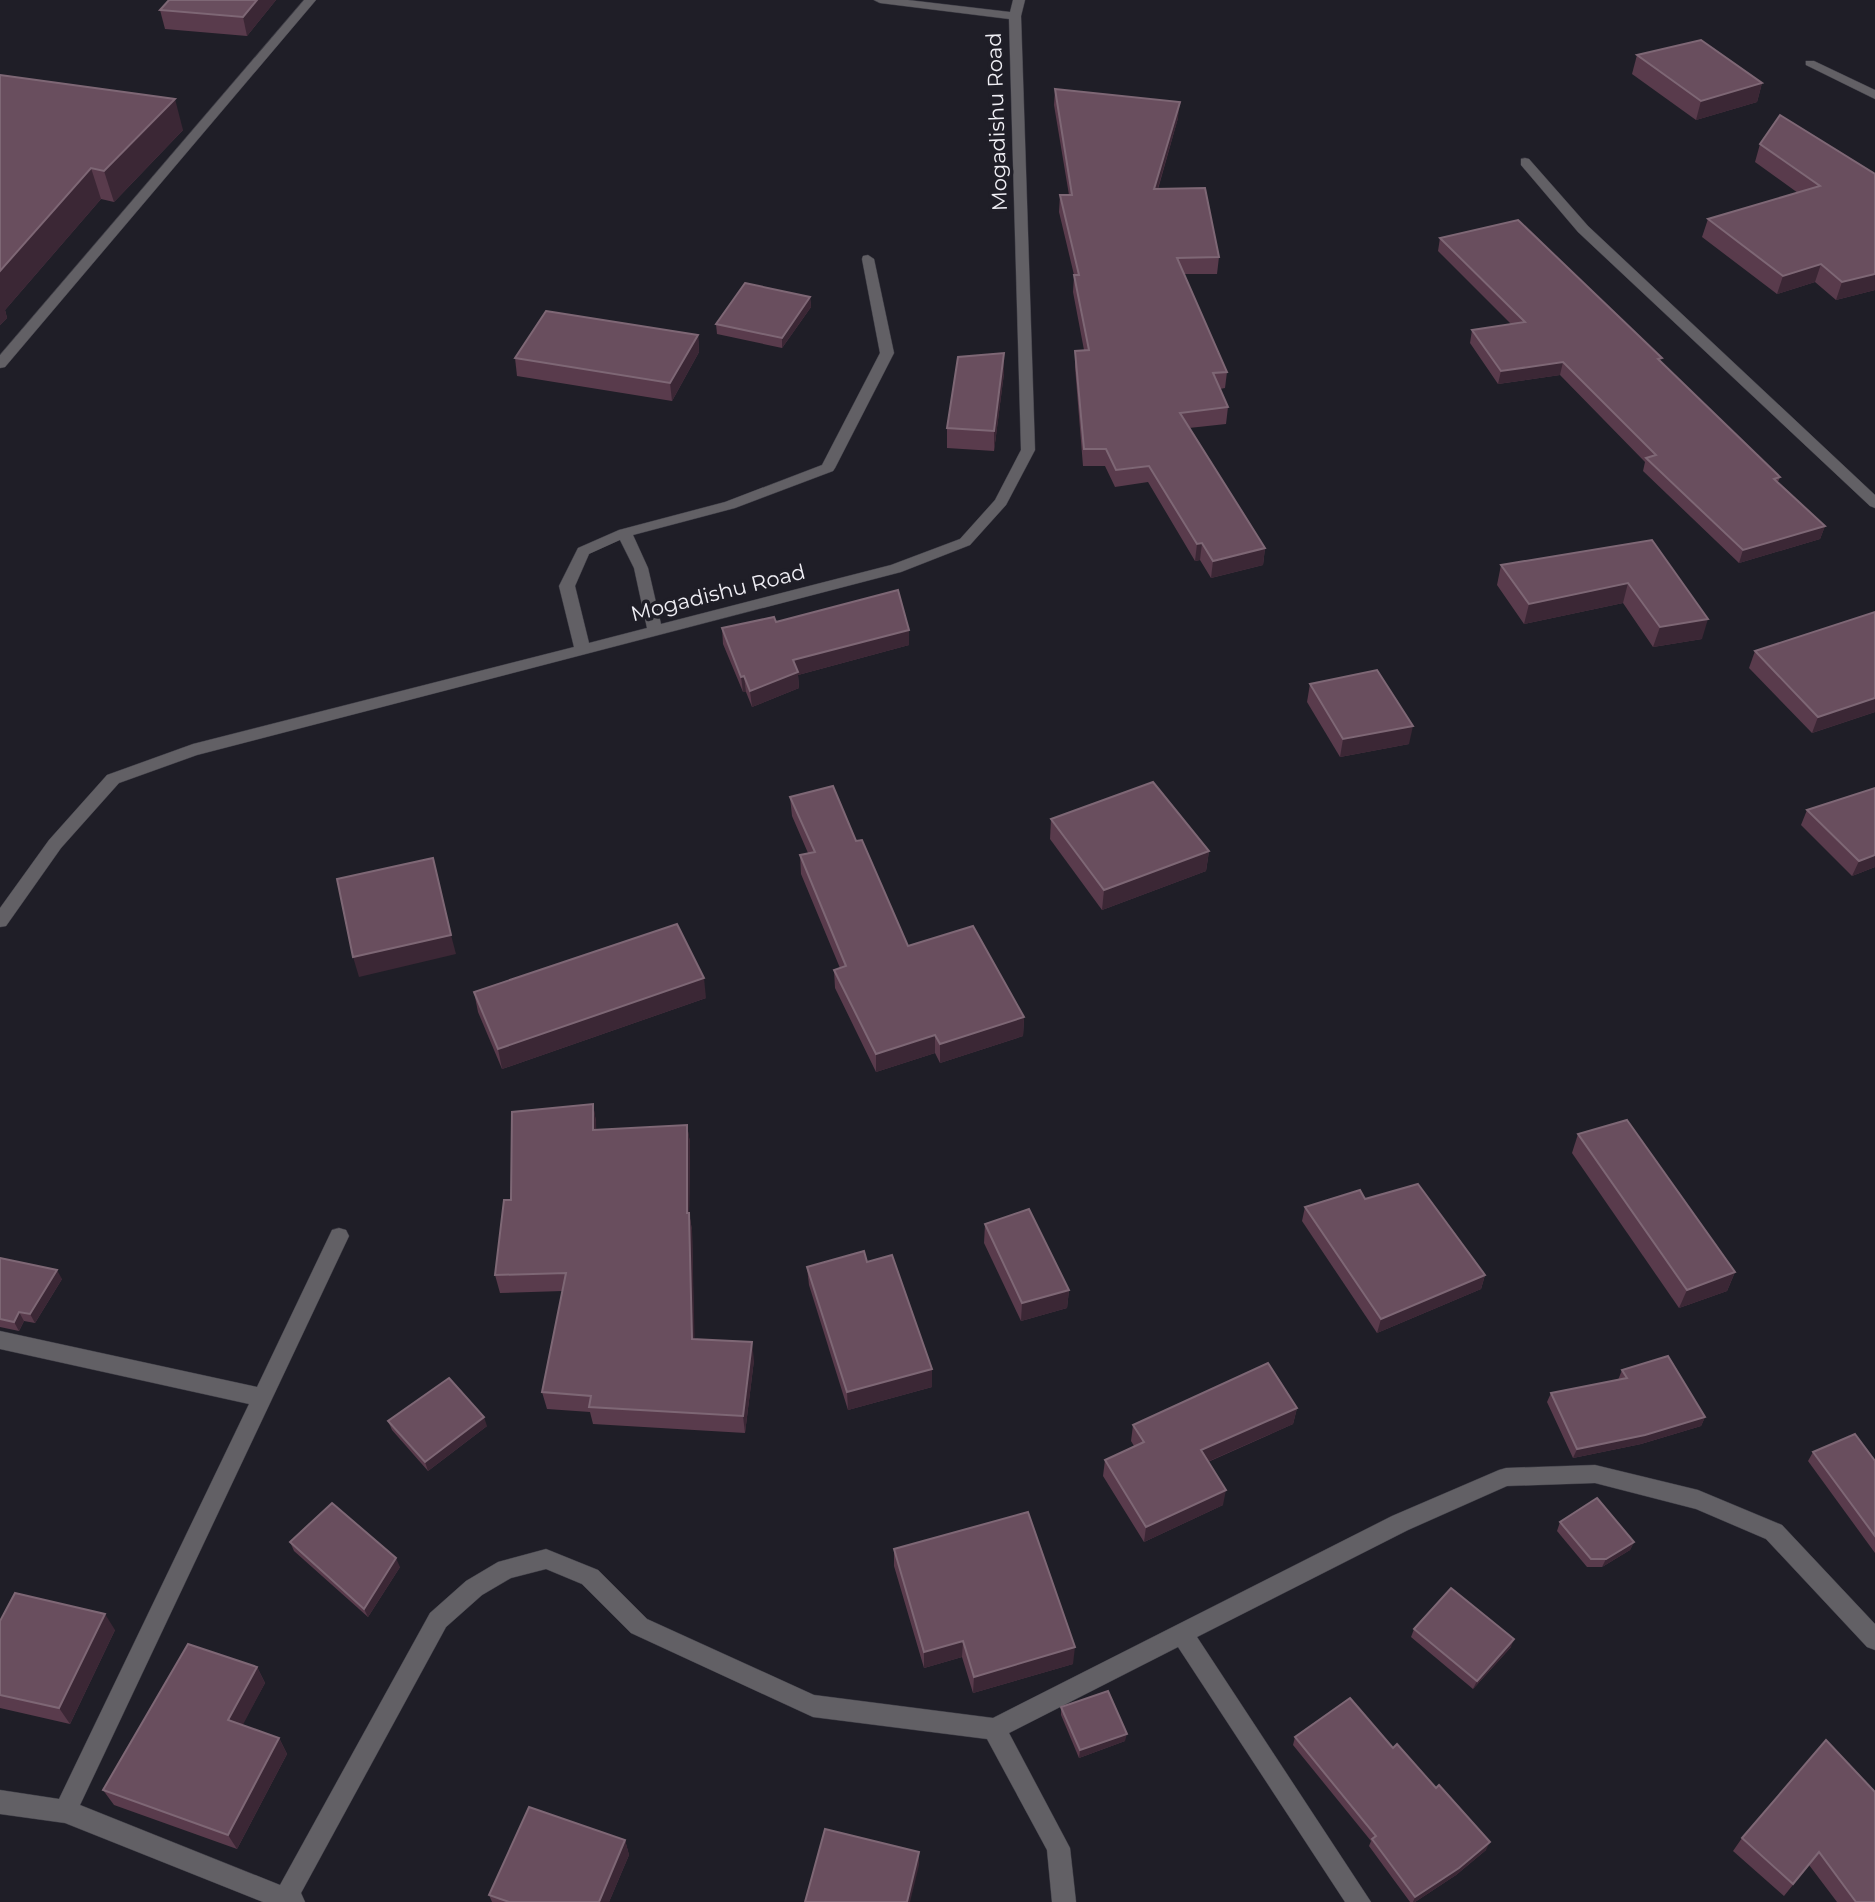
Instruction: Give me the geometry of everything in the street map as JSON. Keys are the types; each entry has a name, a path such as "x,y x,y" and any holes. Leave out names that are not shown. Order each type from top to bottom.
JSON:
{"street":[{"path":"0,364 310,0"},
{"path":"880,0 1015,16"},
{"name":"Mogadishu Road","path":"0,921 55,844 113,779 193,750 896,569 965,542 1001,502 1028,450 1015,16 1019,0"},
{"path":"1810,63 1875,95"},
{"path":"1525,162 1583,229 1875,503"},
{"path":"583,649 567,586 583,551 624,533 730,505 828,468 887,353 868,259"},
{"path":"624,533 641,568 655,631"},
{"path":"65,1811 338,1236"},
{"path":"0,1340 260,1397"},
{"path":"0,1802 65,1811 289,1900 438,1620 474,1588 506,1569 546,1559 590,1577 639,1626 813,1706 994,1729 1400,1523 1506,1477 1595,1474 1698,1500 1774,1532 1875,1640"},
{"path":"1181,1633 1359,1902"},
{"path":"994,1729 1058,1848 1065,1902"}],"building":[{"path":"169,0 257,0 243,17 160,10"},
{"path":"1701,40 1762,83 1701,101 1637,55"},
{"path":"0,75 175,99 104,171 91,168 0,271"},
{"path":"1055,89 1180,102 1154,189 1205,188 1219,257 1177,258 1227,372 1213,373 1228,407 1180,413 1265,548 1213,561 1202,543 1197,544 1149,466 1116,470 1106,449 1084,449 1075,351 1089,350 1074,275 1079,275 1060,195 1072,195"},
{"path":"1780,115 1875,174 1875,274 1842,282 1821,264 1783,276 1708,219 1820,186 1760,144"},
{"path":"1518,220 1662,358 1658,359 1780,477 1774,479 1825,526 1743,550 1646,458 1656,455 1563,362 1501,371 1472,330 1525,322 1440,238"},
{"path":"745,283 810,297 782,338 716,324"},
{"path":"546,311 698,335 670,383 515,358"},
{"path":"1004,353 994,431 947,428 958,357"},
{"path":"1652,540 1708,619 1660,627 1628,583 1529,604 1501,565"},
{"path":"898,590 909,630 793,660 798,672 750,691 744,676 741,677 722,628 774,617 776,622"},
{"path":"1875,612 1875,698 1818,717 1755,651"},
{"path":"1377,670 1413,726 1343,739 1310,684"},
{"path":"1153,782 1209,851 1104,890 1051,819"},
{"path":"833,786 856,841 862,840 908,946 973,926 1024,1017 940,1044 935,1035 876,1054 834,970 846,966 800,855 815,852 790,797"},
{"path":"1875,788 1875,855 1859,861 1807,810"},
{"path":"433,858 451,935 353,957 337,879"},
{"path":"677,924 704,978 498,1049 474,992"},
{"path":"593,1104 593,1130 687,1125 692,1339 752,1342 743,1416 589,1407 591,1396 542,1392 566,1273 495,1275 504,1200 511,1200 512,1112"},
{"path":"1627,1120 1735,1272 1687,1290 1578,1134"},
{"path":"1418,1184 1485,1275 1381,1319 1305,1207 1360,1190 1365,1199"},
{"path":"1029,1209 1069,1290 1022,1303 985,1224"},
{"path":"864,1251 867,1262 892,1255 932,1369 847,1392 807,1267"},
{"path":"0,1258 57,1270 30,1314 19,1312 14,1322 0,1319"},
{"path":"1668,1356 1705,1417 1645,1435 1577,1449 1551,1393 1627,1378 1622,1370"},
{"path":"1268,1363 1297,1408 1201,1450 1226,1490 1146,1527 1105,1460 1144,1442 1133,1425"},
{"path":"449,1378 484,1417 425,1462 388,1421"},
{"path":"1855,1434 1875,1461 1875,1536 1813,1452"},
{"path":"1597,1498 1634,1542 1606,1559 1591,1559 1560,1522"},
{"path":"332,1503 396,1558 364,1609 290,1542"},
{"path":"1028,1512 1075,1647 974,1677 963,1641 924,1652 894,1549"},
{"path":"1451,1588 1514,1639 1477,1681 1414,1629"},
{"path":"15,1593 105,1614 59,1708 0,1695 0,1621"},
{"path":"188,1644 257,1667 228,1720 279,1738 228,1835 103,1790"},
{"path":"1108,1691 1127,1734 1080,1750 1061,1707"},
{"path":"1350,1698 1393,1748 1397,1744 1436,1788 1439,1785 1490,1842 1459,1868 1415,1897 1372,1839 1376,1836 1295,1737"},
{"path":"1826,1740 1875,1792 1875,1902 1856,1902 1819,1852 1793,1884 1742,1838"},
{"path":"529,1807 625,1840 599,1902 509,1902 489,1895"},
{"path":"825,1829 919,1852 907,1902 805,1902"}]}
